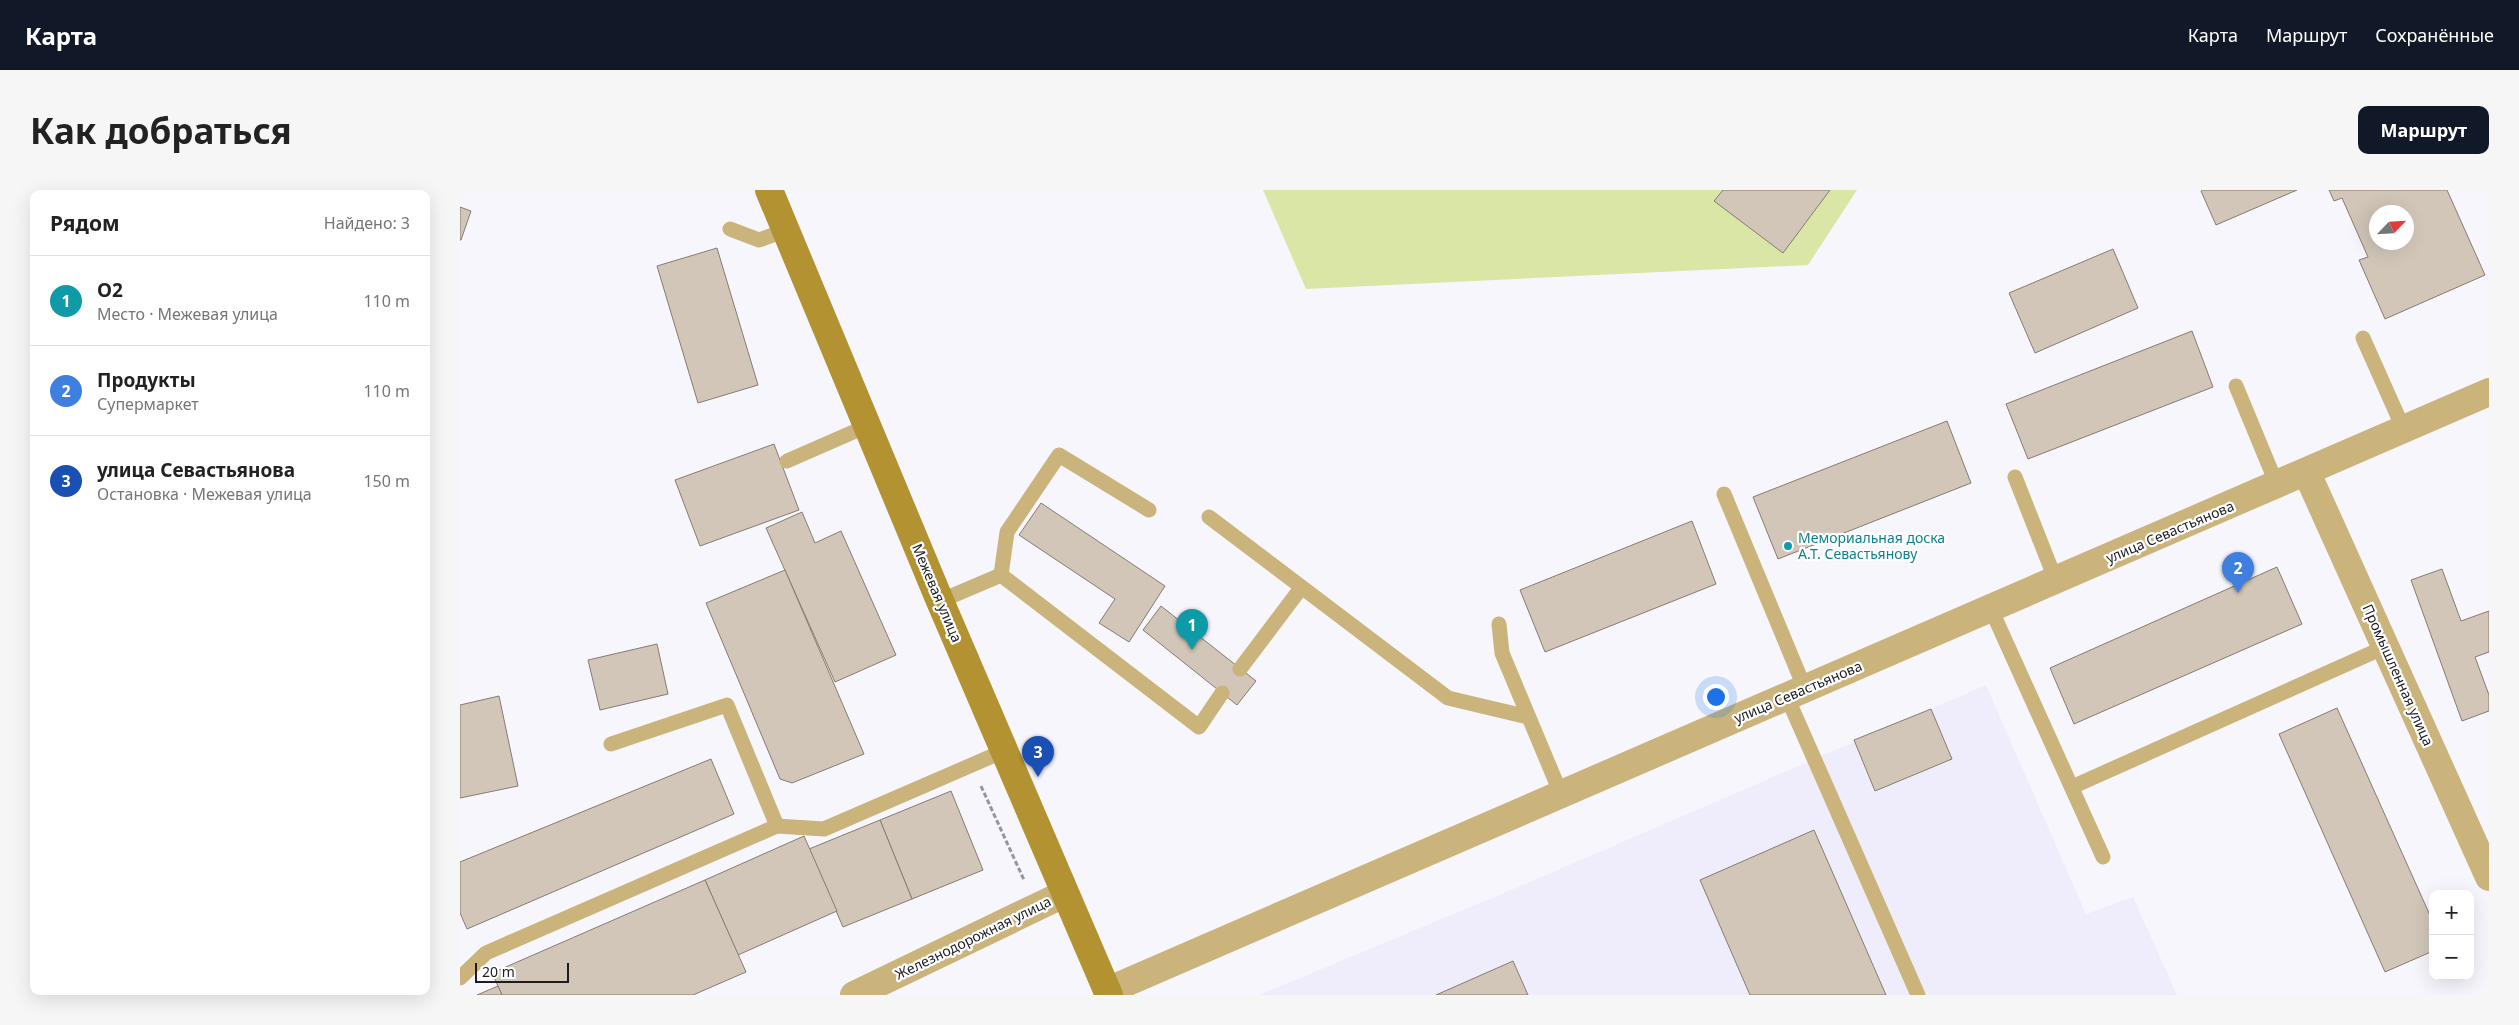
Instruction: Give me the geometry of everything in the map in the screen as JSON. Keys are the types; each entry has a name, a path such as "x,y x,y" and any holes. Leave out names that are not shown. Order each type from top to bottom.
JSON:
{"street":[{"name":"Межевая улица","path":"769,190 940,601 1108,993"},
{"name":"улица Севастьянова","path":"1108,993 1561,794 2277,486 2489,392"},
{"name":"Промышленная улица","path":"2307,473 2489,877"},
{"name":"Железнодорожная улица","path":"854,995 890,987 1064,894"}],"lane":[{"path":"730,229 759,240 786,230"},
{"path":"2363,338 2404,430"},
{"path":"2236,386 2277,486"},
{"path":"787,461 867,426"},
{"path":"1001,575 1007,532 1059,455 1149,510"},
{"path":"2016,477 2056,581"},
{"path":"1724,494 1796,693 1918,995"},
{"path":"1209,518 1448,698 1528,717"},
{"path":"940,601 1001,575"},
{"path":"1001,575 1199,727 1222,693"},
{"path":"1240,669 1301,588"},
{"path":"1991,609 2103,856"},
{"path":"1499,624 1502,653 1561,794"},
{"path":"2072,787 2385,647"},
{"path":"611,744 726,705 777,826"},
{"path":"460,978 486,953 777,826 824,829 1004,751"}],"path":[{"path":"971,765 1025,884"}],"shaded area":[{"path":"1986,685 2086,914 2133,897 2177,995 1259,995 1511,890"}],"green space":[{"path":"1263,190 1857,190 1808,265 1306,289"}],"building":[{"path":"1723,190 1830,190 1783,253 1714,201"},
{"path":"2297,190 2216,225 2201,191"},
{"path":"2329,190 2447,190 2485,275 2385,319 2359,260 2368,257 2342,198 2334,201"},
{"path":"460,207 471,211 461,240 460,240"},
{"path":"717,248 758,385 698,403 657,266"},
{"path":"2113,249 2138,308 2035,353 2009,293"},
{"path":"2192,331 2213,387 2028,459 2006,404"},
{"path":"1947,421 1971,483 1778,559 1753,497"},
{"path":"774,444 799,510 700,546 675,480"},
{"path":"1041,503 1165,586 1129,642 1099,623 1115,599 1019,535"},
{"path":"802,512 815,543 841,531 896,655 835,682 766,528"},
{"path":"1692,521 1716,584 1545,652 1520,590"},
{"path":"2277,567 2302,624 2074,724 2050,668"},
{"path":"2442,569 2461,621 2489,611 2489,652 2475,657 2489,695 2489,711 2462,721 2411,580"},
{"path":"785,570 864,754 792,783 780,779 706,603"},
{"path":"1161,606 1256,681 1237,705 1143,630"},
{"path":"657,644 668,694 600,710 588,660"},
{"path":"499,696 518,786 460,798 460,705"},
{"path":"2337,708 2429,913 2429,953 2385,972 2279,734"},
{"path":"1931,709 1952,759 1875,791 1854,740"},
{"path":"711,759 734,814 467,929 460,913 460,862"},
{"path":"951,791 983,870 912,899 880,820"},
{"path":"880,820 912,899 843,927 809,849"},
{"path":"1814,830 1886,995 1750,995 1700,880"},
{"path":"804,836 837,911 738,955 705,880"},
{"path":"705,880 746,972 693,995 502,995 492,973"},
{"path":"1513,961 1528,995 1436,995"},
{"path":"498,986 502,995 477,995"}],"place":[{"name":"Мемориальная доска А.Т. Севастьянову","path":"1788,546"},
{"name":"Продукты","path":"2238,593"},
{"name":"O2","path":"1192,650"},
{"name":"улица Севастьянова","path":"1038,777"}]}
